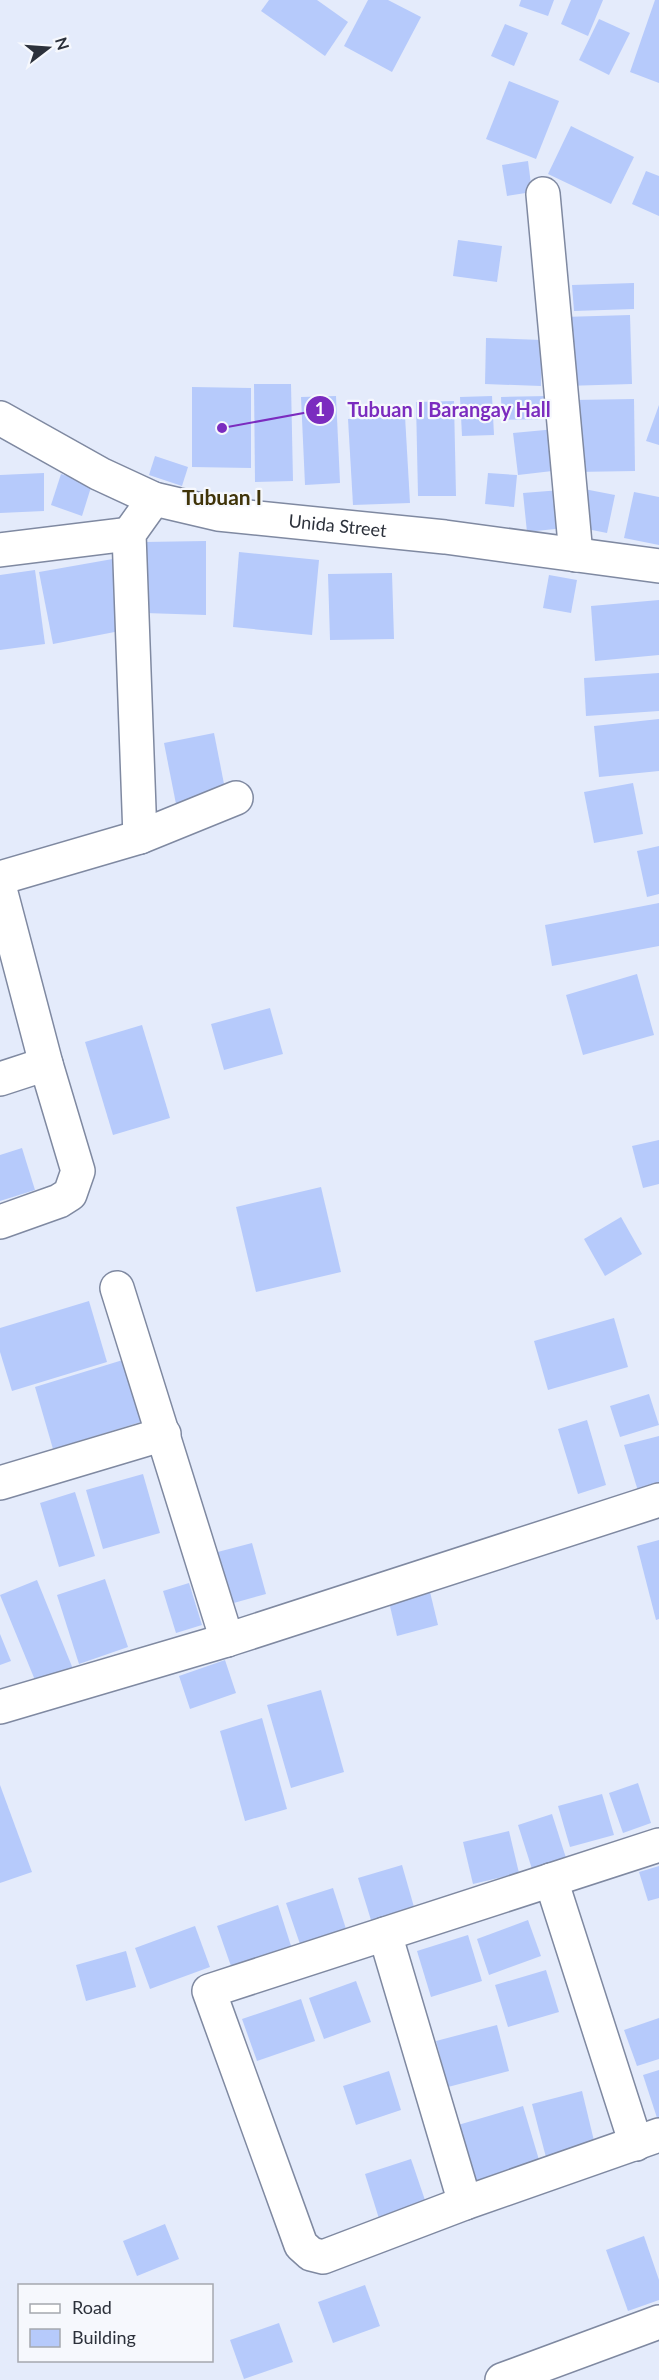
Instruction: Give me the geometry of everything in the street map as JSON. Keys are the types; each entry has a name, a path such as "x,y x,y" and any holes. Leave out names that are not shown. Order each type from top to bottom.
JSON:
{"street":[{"path":"543,194 576,555"},
{"name":"Unida Street","path":"0,418 100,474 154,499 218,514 445,537 659,566"},
{"path":"140,837 129,534 154,499"},
{"path":"0,550 129,534"},
{"path":"0,878 140,837 236,798"},
{"path":"0,889 46,1064 78,1171 70,1194 59,1202 0,1222"},
{"path":"0,1078 46,1064"},
{"path":"117,1288 227,1640"},
{"path":"0,1484 164,1434"},
{"path":"0,1707 227,1640 659,1500"},
{"path":"551,1880 647,2140 465,2203 323,2257 311,2254 301,2245 209,1991 385,1934 551,1880 659,1845"},
{"path":"385,1934 465,2203"},
{"path":"502,2380 659,2322"}],"building":[{"path":"269,0 317,0 348,22 325,56 261,11"},
{"path":"368,0 388,0 421,17 392,72 344,46"},
{"path":"521,0 554,0 548,16 519,6"},
{"path":"571,0 603,0 588,36 561,24"},
{"path":"655,0 659,0 659,83 630,72"},
{"path":"599,19 630,33 609,75 579,60"},
{"path":"505,24 528,33 514,66 491,56"},
{"path":"509,81 559,101 536,159 486,139"},
{"path":"571,126 634,157 611,204 548,174"},
{"path":"528,161 532,192 507,196 502,165"},
{"path":"646,171 659,176 659,216 632,204"},
{"path":"458,240 502,246 497,282 453,276"},
{"path":"634,283 634,309 574,311 572,285"},
{"path":"630,315 632,384 565,386 563,317"},
{"path":"486,338 542,340 541,386 485,384"},
{"path":"254,384 291,384 293,481 255,482"},
{"path":"192,387 251,388 251,468 192,467"},
{"path":"336,396 340,483 305,485 301,397"},
{"path":"492,396 494,435 462,436 460,397"},
{"path":"548,396 549,419 502,420 501,397"},
{"path":"634,399 635,471 575,472 573,400"},
{"path":"454,401 456,496 418,496 416,402"},
{"path":"659,405 659,445 646,441"},
{"path":"405,416 410,503 353,505 348,419"},
{"path":"556,429 561,470 518,475 513,433"},
{"path":"155,456 188,467 182,486 149,475"},
{"path":"44,473 44,511 0,513 0,475"},
{"path":"488,473 517,475 514,507 485,504"},
{"path":"61,474 92,484 82,516 51,505"},
{"path":"584,489 615,495 607,533 577,527"},
{"path":"561,490 564,528 527,532 523,493"},
{"path":"634,492 659,497 659,545 624,538"},
{"path":"206,541 206,615 145,613 144,542"},
{"path":"239,552 319,560 312,635 233,627"},
{"path":"124,557 130,629 53,644 39,572"},
{"path":"35,570 45,644 0,650 0,575"},
{"path":"392,573 394,639 330,640 328,574"},
{"path":"549,575 577,580 571,613 543,608"},
{"path":"659,600 659,655 595,661 591,606"},
{"path":"659,673 659,711 586,716 584,678"},
{"path":"659,719 659,771 599,777 594,726"},
{"path":"214,733 226,794 176,804 164,743"},
{"path":"633,783 643,834 594,843 584,792"},
{"path":"659,846 659,894 647,897 637,851"},
{"path":"659,903 659,946 552,966 545,925"},
{"path":"637,974 654,1035 583,1055 566,995"},
{"path":"270,1008 283,1054 224,1070 211,1024"},
{"path":"142,1025 170,1118 113,1135 85,1042"},
{"path":"659,1140 659,1184 643,1188 632,1146"},
{"path":"22,1148 35,1190 0,1201 0,1155"},
{"path":"321,1187 341,1272 256,1292 236,1207"},
{"path":"621,1217 642,1254 605,1276 584,1239"},
{"path":"89,1301 107,1362 12,1391 0,1352 0,1328"},
{"path":"614,1318 628,1367 548,1390 534,1341"},
{"path":"126,1359 144,1421 53,1449 35,1387"},
{"path":"649,1394 659,1425 620,1437 610,1406"},
{"path":"587,1420 606,1485 578,1494 558,1429"},
{"path":"659,1436 659,1485 638,1491 624,1445"},
{"path":"143,1474 160,1533 103,1549 86,1490"},
{"path":"75,1492 95,1556 59,1567 40,1503"},
{"path":"659,1540 659,1619 656,1620 637,1546"},
{"path":"252,1543 266,1594 223,1606 210,1554"},
{"path":"105,1579 128,1647 79,1664 57,1595"},
{"path":"37,1580 73,1669 37,1685 0,1595"},
{"path":"189,1583 202,1625 176,1633 163,1591"},
{"path":"430,1592 438,1625 397,1636 389,1602"},
{"path":"0,1634 11,1661 0,1665"},
{"path":"225,1660 236,1693 190,1709 179,1676"},
{"path":"321,1690 344,1772 291,1788 267,1705"},
{"path":"262,1718 287,1809 245,1821 220,1731"},
{"path":"638,1783 651,1823 623,1833 609,1793"},
{"path":"0,1785 32,1872 0,1883"},
{"path":"602,1794 614,1835 570,1847 558,1806"},
{"path":"552,1814 566,1858 532,1869 518,1825"},
{"path":"509,1831 519,1873 473,1884 463,1842"},
{"path":"402,1865 414,1907 371,1920 358,1878"},
{"path":"659,1866 659,1898 648,1901 639,1872"},
{"path":"333,1888 346,1929 300,1944 286,1903"},
{"path":"278,1905 292,1949 232,1969 217,1926"},
{"path":"528,1920 541,1956 489,1975 477,1939"},
{"path":"195,1926 210,1967 150,1989 135,1948"},
{"path":"468,1935 482,1981 431,1997 417,1951"},
{"path":"126,1951 136,1987 86,2001 76,1965"},
{"path":"546,1970 559,2012 508,2027 495,1985"},
{"path":"356,1981 371,2022 324,2039 309,1998"},
{"path":"301,1999 315,2041 257,2061 242,2019"},
{"path":"659,2018 659,2059 637,2066 624,2030"},
{"path":"497,2025 509,2071 448,2087 436,2041"},
{"path":"659,2070 659,2124 643,2075"},
{"path":"389,2071 401,2110 356,2125 343,2086"},
{"path":"582,2091 596,2149 547,2161 532,2104"},
{"path":"523,2106 542,2170 479,2192 458,2125"},
{"path":"411,2159 428,2209 381,2225 365,2174"},
{"path":"165,2224 179,2259 137,2276 123,2241"},
{"path":"644,2236 659,2280 659,2300 628,2311 606,2250"},
{"path":"365,2285 380,2326 333,2343 318,2302"},
{"path":"279,2323 293,2362 244,2379 230,2340"}],"place":[{"name":"Tubuan I Barangay Hall","path":"222,428"}],"district":[{"name":"Tubuan I","path":"222,498"}]}
